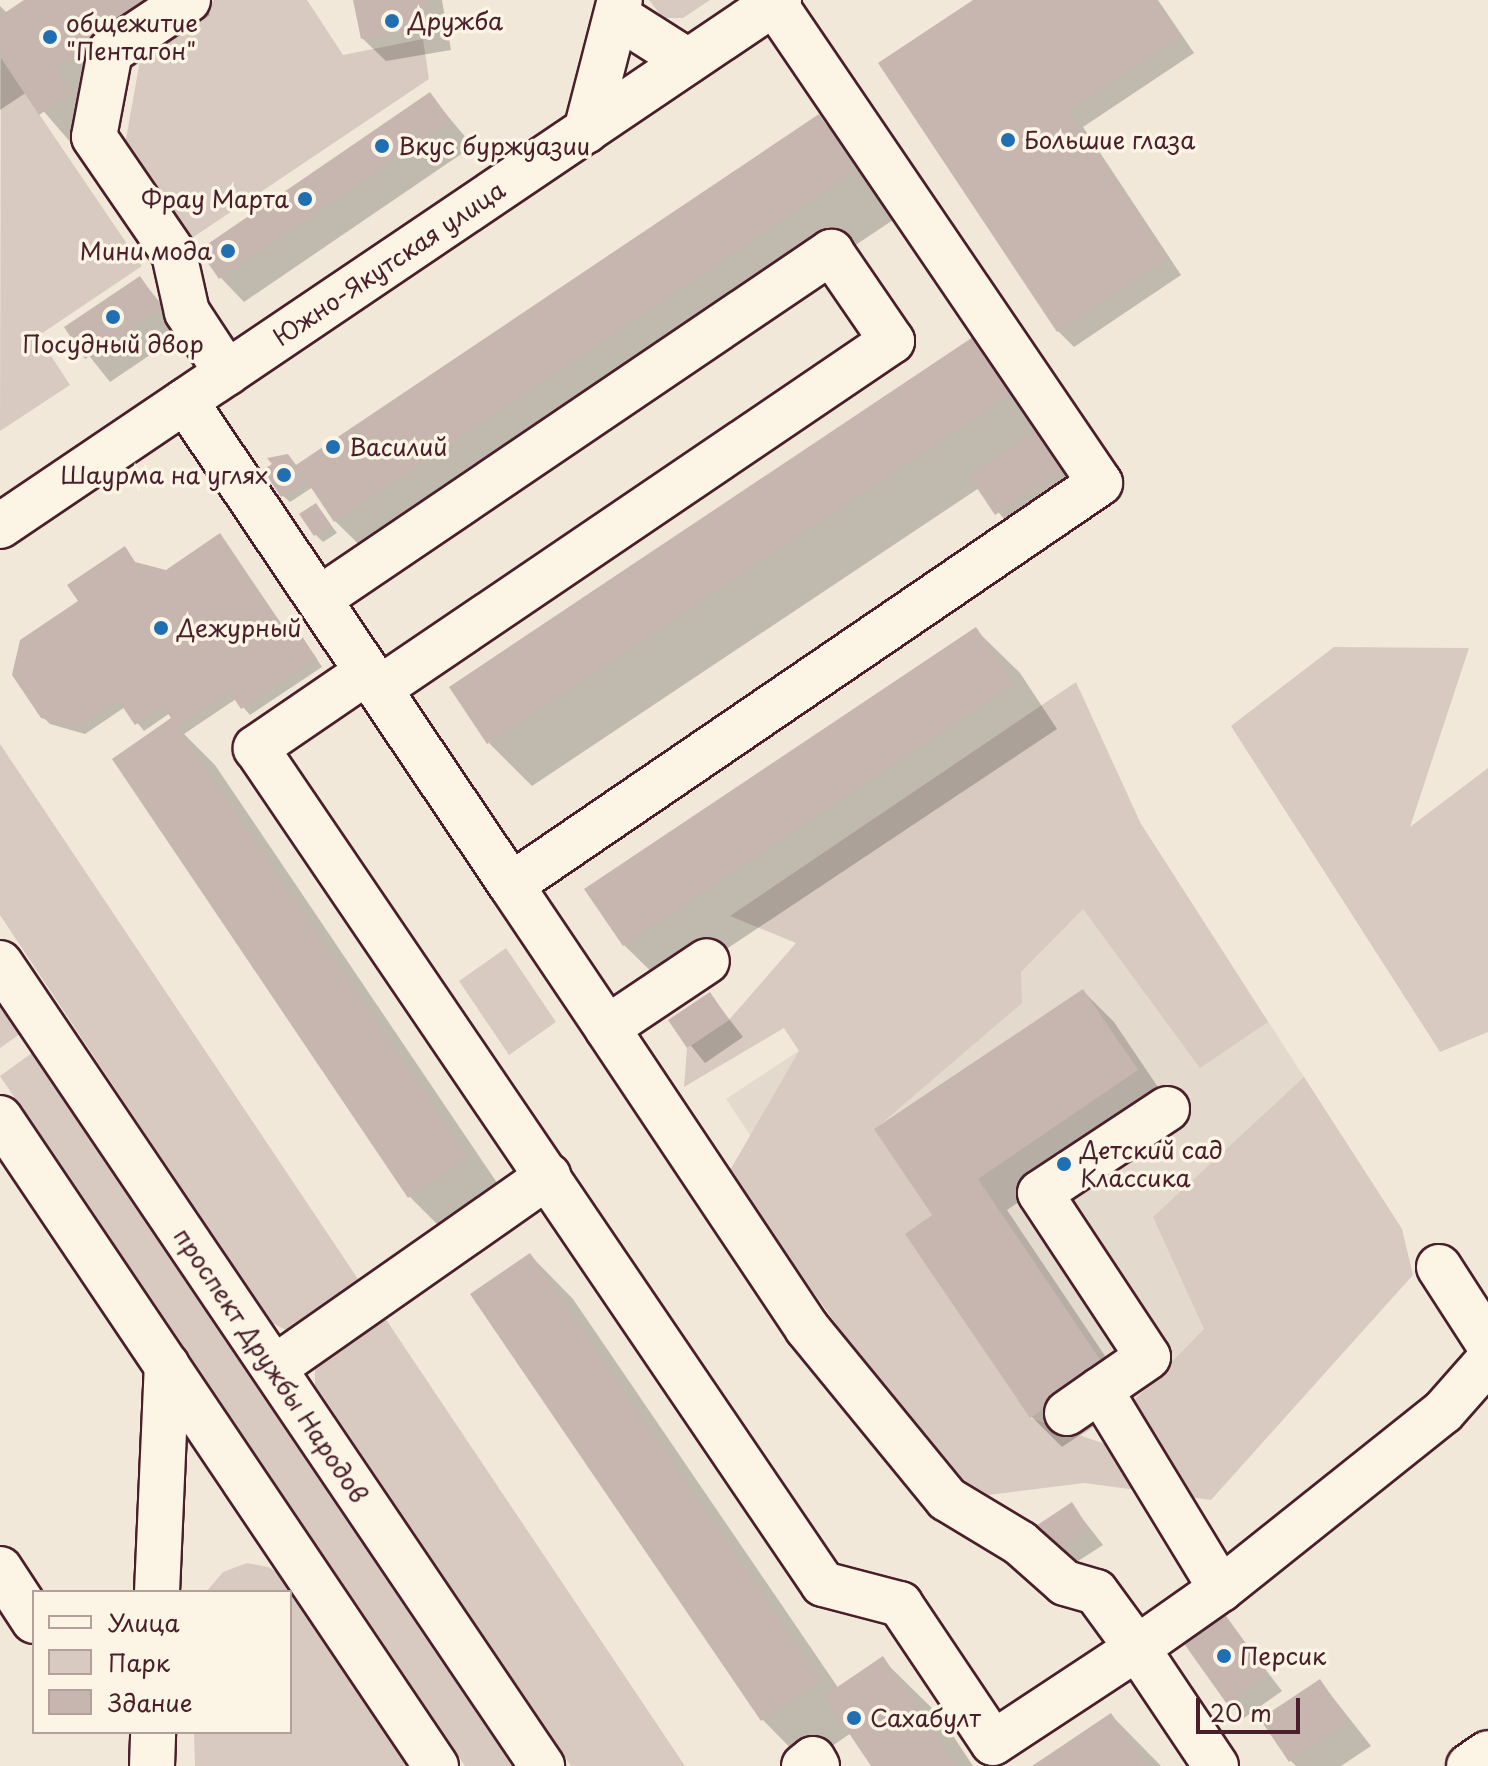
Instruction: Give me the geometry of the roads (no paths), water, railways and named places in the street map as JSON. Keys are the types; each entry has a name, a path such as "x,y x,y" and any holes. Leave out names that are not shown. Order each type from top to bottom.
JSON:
{"street":[{"path":"188,0 110,52 94,137 174,254 187,312 227,373"},
{"path":"511,885 1100,483 774,1"},
{"name":"Южно-Якутская улица","path":"0,526 774,1"},
{"path":"586,131 618,8 688,61"},
{"path":"319,599 831,252 892,341 373,680 256,748 823,1584 900,1604 993,1743 1221,1589 1443,1412 1488,1361"},
{"path":"185,401 807,1328 947,1499 1020,1543 1065,1583 1096,1592 1216,1766"},
{"path":"607,1028 707,961"},
{"name":"проспект Дружбы Народов","path":"0,963 542,1766"},
{"path":"1167,1109 1040,1193 1148,1357 1084,1401 1221,1589"},
{"path":"0,1118 436,1766"},
{"path":"274,1368 548,1176"},
{"path":"1439,1267 1488,1343"},
{"path":"157,1590 167,1365"},
{"path":"0,1569 32,1618"},
{"path":"152,1766 153,1734"},
{"path":"804,1766 813,1759 817,1766"}],"place":[{"name":"Дружба","path":"392,21"},
{"name":"общежитие \"Пентагон\"","path":"50,37"},
{"name":"Большие глаза","path":"1008,140"},
{"name":"Вкус буржуазии","path":"382,146"},
{"name":"Фрау Марта","path":"305,199"},
{"name":"Мини мода","path":"228,251"},
{"name":"Посудный двор","path":"113,317"},
{"name":"Василий","path":"333,447"},
{"name":"Шаурма на углях","path":"284,475"},
{"name":"Дежурный","path":"161,628"},
{"name":"Детский сад Классика","path":"1064,1164"},
{"name":"Персик","path":"1224,1656"},
{"name":"Сахабулт","path":"854,1718"}]}
